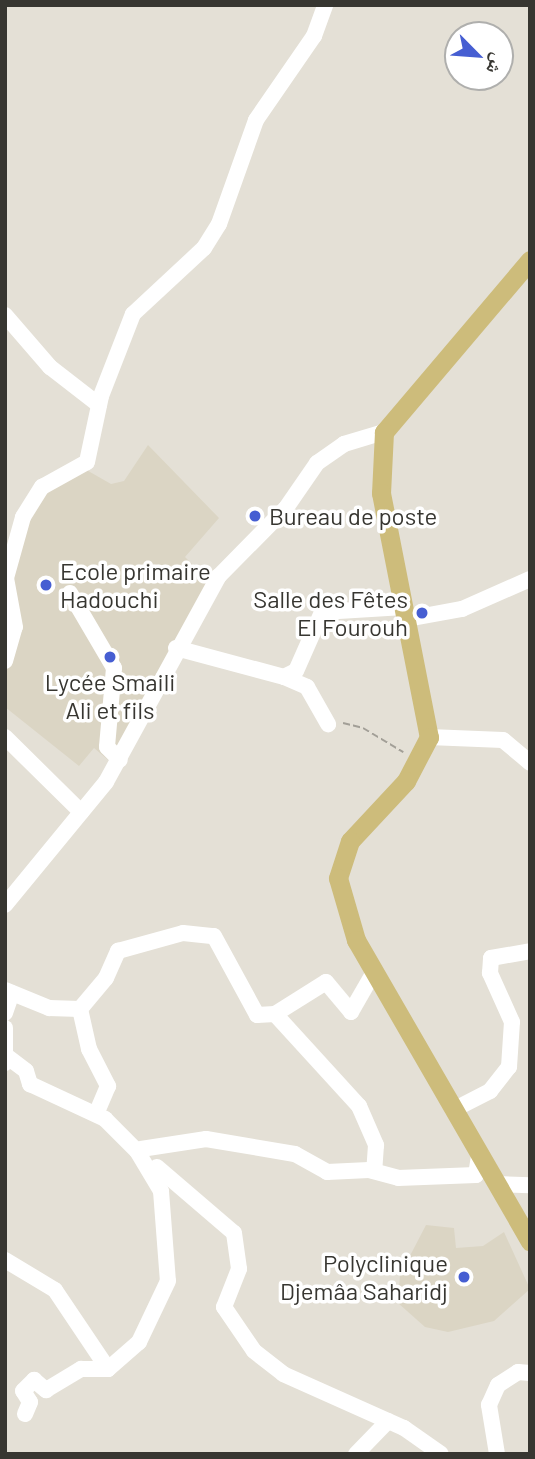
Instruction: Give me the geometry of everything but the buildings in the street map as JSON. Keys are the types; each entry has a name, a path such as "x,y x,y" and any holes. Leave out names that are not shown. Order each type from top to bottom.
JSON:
{"main road":[{"path":"530,260 384,432 381,493 429,737 418,765 350,841 338,878 356,940 530,1241"}],"street":[{"path":"5,661 15,627 6,578 23,517 42,487 87,462 99,405 132,314 204,248 219,224 256,120 314,36 325,5"},
{"path":"5,315 50,368 99,405"},
{"path":"5,905 120,760 176,648 219,576 286,508 317,463 344,444 384,432"},
{"path":"284,677 296,671 322,612 405,613 462,609 530,579"},
{"path":"70,593 114,668 107,747 120,760"},
{"path":"176,648 284,677 307,687 328,724"},
{"path":"5,737 81,812"},
{"path":"429,737 503,740 530,763"},
{"path":"5,1013 11,992 49,1009 80,1009 107,978 118,951 183,933 214,936 257,1015 275,1014 326,982 351,1012 374,972"},
{"path":"453,1110 490,1090 509,1066 512,1022 490,973 491,958 530,951"},
{"path":"80,1009 108,1086 96,1114"},
{"path":"275,1014 365,1115 376,1145 374,1171"},
{"path":"5,1028 5,1063"},
{"path":"6,1055 26,1071 30,1084 96,1114 138,1148 161,1176 194,1194 233,1233 239,1269 223,1307 254,1351 304,1384 388,1420 441,1454"},
{"path":"138,1148 206,1139 295,1154 327,1172 374,1171 461,1178 476,1175 480,1156"},
{"path":"25,1414 30,1402 23,1391 34,1380 46,1390 81,1369 108,1369 139,1342 168,1281 161,1191 138,1148"},
{"path":"496,1184 530,1185"},
{"path":"6,1260 55,1290 108,1369"},
{"path":"497,1454 489,1405 498,1385 518,1372 530,1373"},
{"path":"356,1454 388,1420"}],"path":[{"path":"328,724 363,728 418,765"}],"shaded area":[{"path":"148,445 219,518 185,557 208,580 113,764 94,748 79,766 5,707 8,593 36,493 83,468 111,484 124,481"},
{"name":"Polyclinique Djemâa Saharidj","path":"426,1225 454,1228 456,1248 483,1246 504,1232 530,1289 494,1321 448,1332 425,1327 398,1303 400,1275"}],"place":[{"name":"Bureau de poste","path":"255,516"},
{"name":"Ecole primaire Hadouchi","path":"46,585"},
{"name":"Salle des Fêtes El Fourouh","path":"422,613"},
{"name":"Lycée Smaili Ali et fils","path":"110,657"},
{"name":"Polyclinique Djemâa Saharidj","path":"464,1277"}]}
